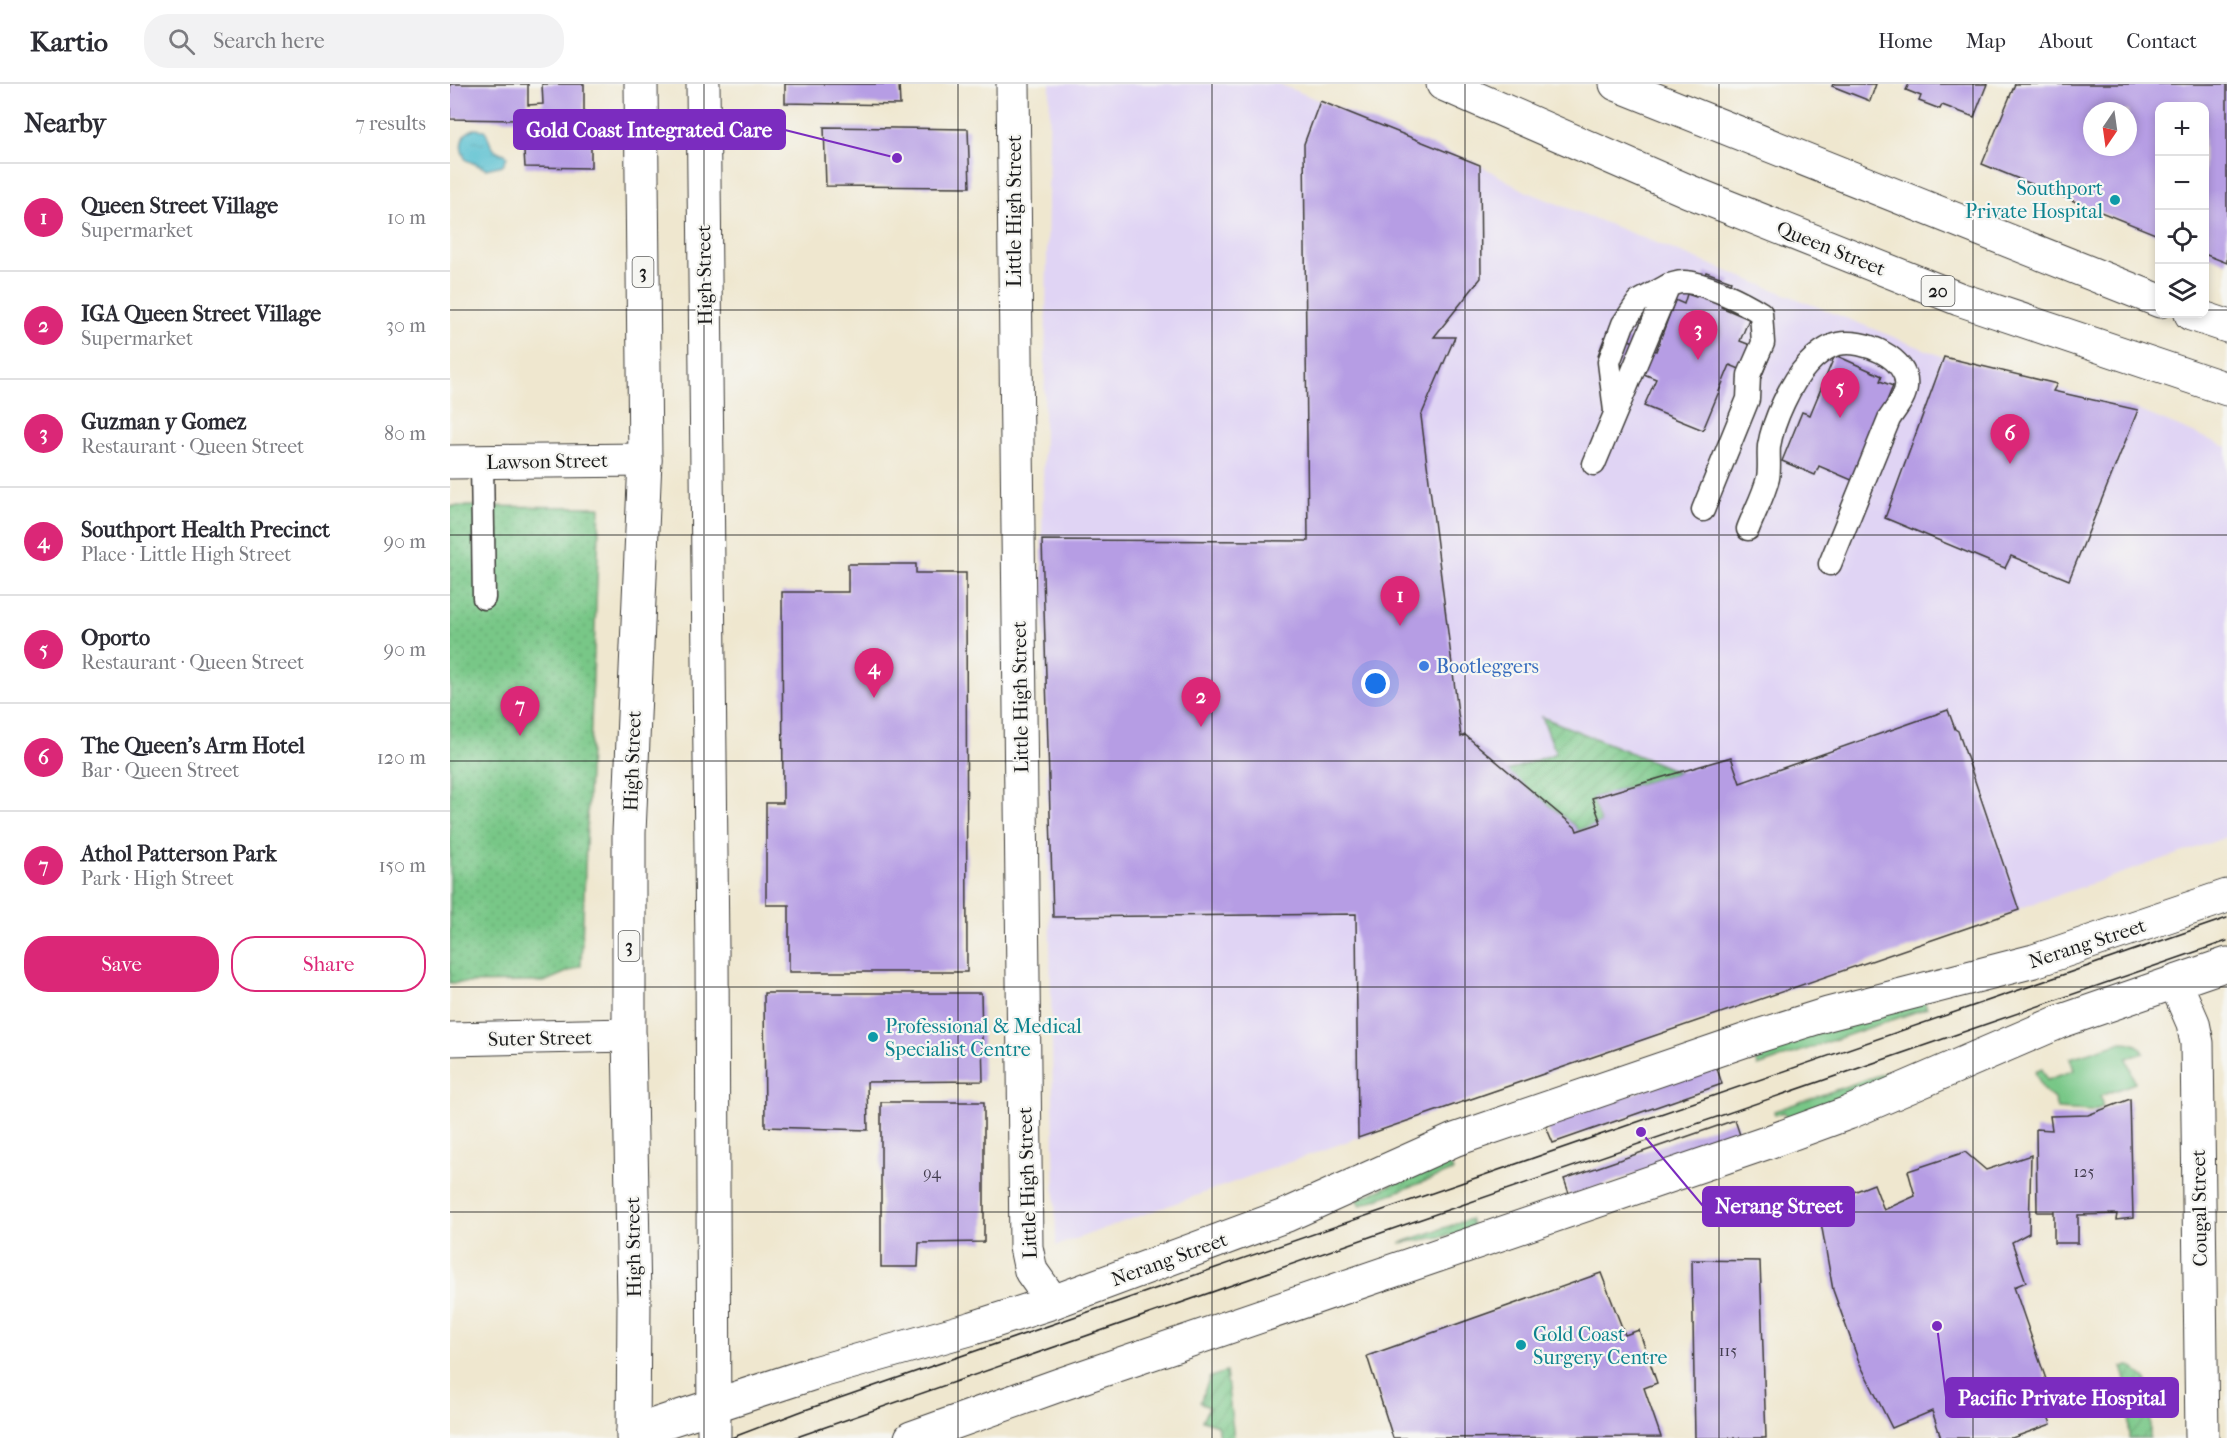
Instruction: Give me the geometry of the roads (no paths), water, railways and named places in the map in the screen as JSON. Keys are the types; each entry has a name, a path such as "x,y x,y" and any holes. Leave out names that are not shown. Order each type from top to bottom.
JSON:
{"main road":[{"name":"High Street","path":"628,1436 634,1301 629,1035 629,833 645,460 641,84"},
{"name":"High Street","path":"703,84 712,950 714,1438"},
{"name":"Little High Street","path":"1013,84 1026,1247 1031,1271 1053,1302"},
{"name":"Queen Street","path":"1443,84 1688,191 1959,299 2227,389"},
{"path":"1616,84 2155,300"},
{"path":"2203,318 2227,326"},
{"name":"Lawson Street","path":"466,462 645,460"},
{"name":"Nerang Street","path":"628,1436 714,1405 1053,1302 1287,1215 1454,1140 1765,1034 1828,1014 2034,961 2227,896"},
{"path":"911,1438 1763,1144 1848,1113 2059,1023 2227,964"},
{"name":"Cougal Street","path":"2175,982 2189,1012 2197,1042 2202,1438"},
{"name":"Suter Street","path":"450,1039 629,1035"}],"lane":[{"path":"1594,464 1669,285 1680,281 1694,282 1748,304 1761,313 1763,343 1749,375 1748,399 1703,510"},
{"path":"1748,529 1768,478 1769,445 1777,421 1788,394 1808,364 1824,350 1837,344 1857,342 1878,349 1892,358 1902,369 1907,385 1903,399 1889,419 1830,564"},
{"path":"466,462 484,598"}],"water":[{"path":"474,129 485,130 493,148 505,154 507,157 503,165 486,169 466,160 462,151 463,138 465,134"}],"tram line":[{"path":"731,1438 802,1411 2227,918"},
{"path":"794,1438 2227,941"}],"place":[{"name":"Gold Coast Integrated Care","path":"897,158"},
{"name":"Southport Private Hospital","path":"2115,200"},
{"name":"Guzman y Gomez","path":"1698,360"},
{"name":"Oporto","path":"1840,418"},
{"name":"The Queen's Arm Hotel","path":"2010,464"},
{"name":"Queen Street Village","path":"1400,626"},
{"name":"Bootleggers","path":"1424,666"},
{"name":"Southport Health Precinct","path":"874,698"},
{"name":"IGA Queen Street Village","path":"1201,727"},
{"name":"Athol Patterson Park","path":"520,736"},
{"name":"Professional & Medical Specialist Centre","path":"873,1037"},
{"name":"Nerang Street","path":"1641,1132"},
{"name":"Pacific Private Hospital","path":"1937,1326"},
{"name":"Gold Coast Surgery Centre","path":"1521,1345"}]}
